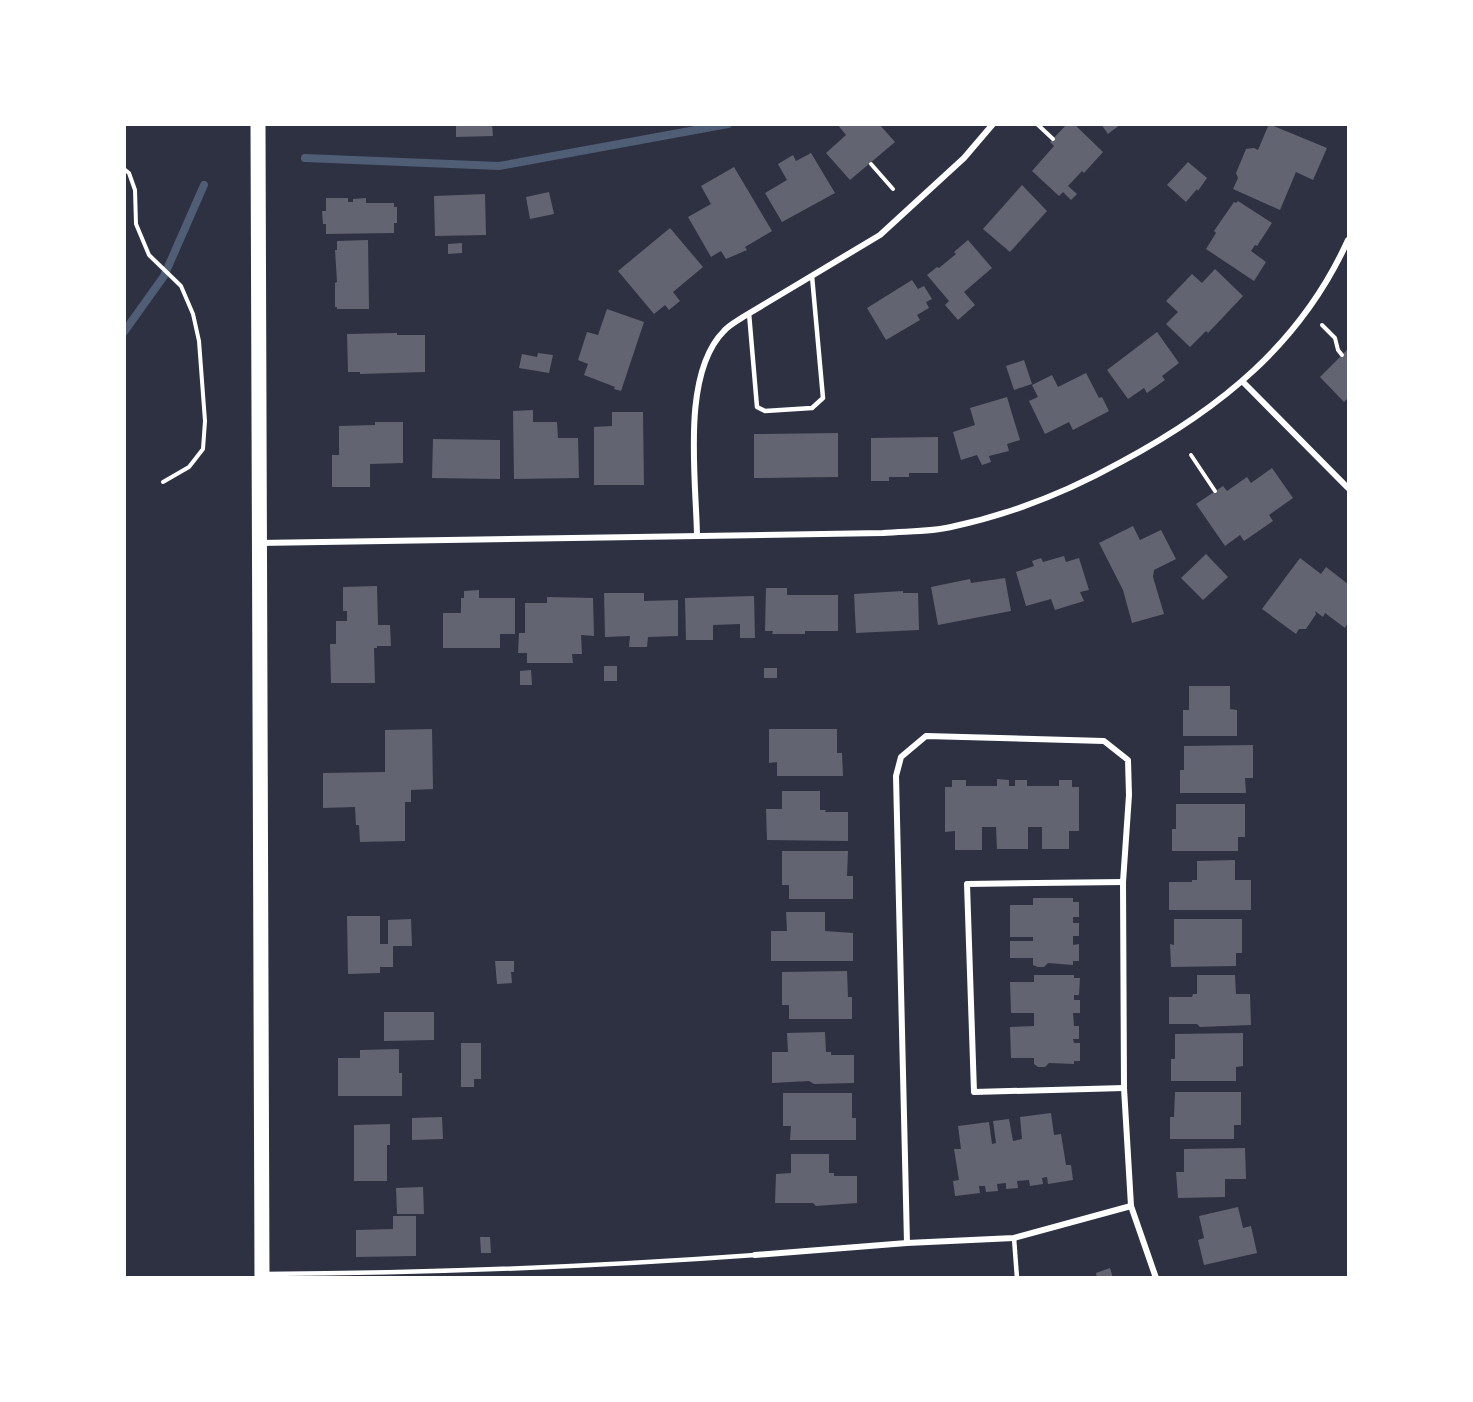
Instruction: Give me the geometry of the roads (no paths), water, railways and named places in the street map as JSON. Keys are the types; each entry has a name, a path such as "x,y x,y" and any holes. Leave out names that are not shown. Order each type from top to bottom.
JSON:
{"main road":[{"path":"258,124 262,1276"}],"street":[{"path":"697,535 694,428 699,381 710,351 724,330 880,235 964,158 993,124"},
{"path":"258,543 908,531 949,528 1014,511 1077,486 1152,446 1196,419 1243,382 1273,352 1306,313 1348,240"},
{"path":"1243,382 1348,488"},
{"path":"907,1243 896,776 901,757 926,736 1104,741 1128,760 1129,795 1123,882 1124,1088 1131,1206 1156,1278"},
{"path":"1123,882 967,884 974,1092 1124,1088"},
{"path":"755,1255 907,1243 1014,1238 1131,1206"}],"lane":[{"path":"749,313 757,407 765,411 812,408 823,398 812,276"},
{"path":"1014,1238 1017,1278"},
{"path":"262,1276 481,1271 755,1255"}],"waterway":[{"path":"305,158 499,166 728,124"},
{"path":"124,332 164,276 204,185"}]}
